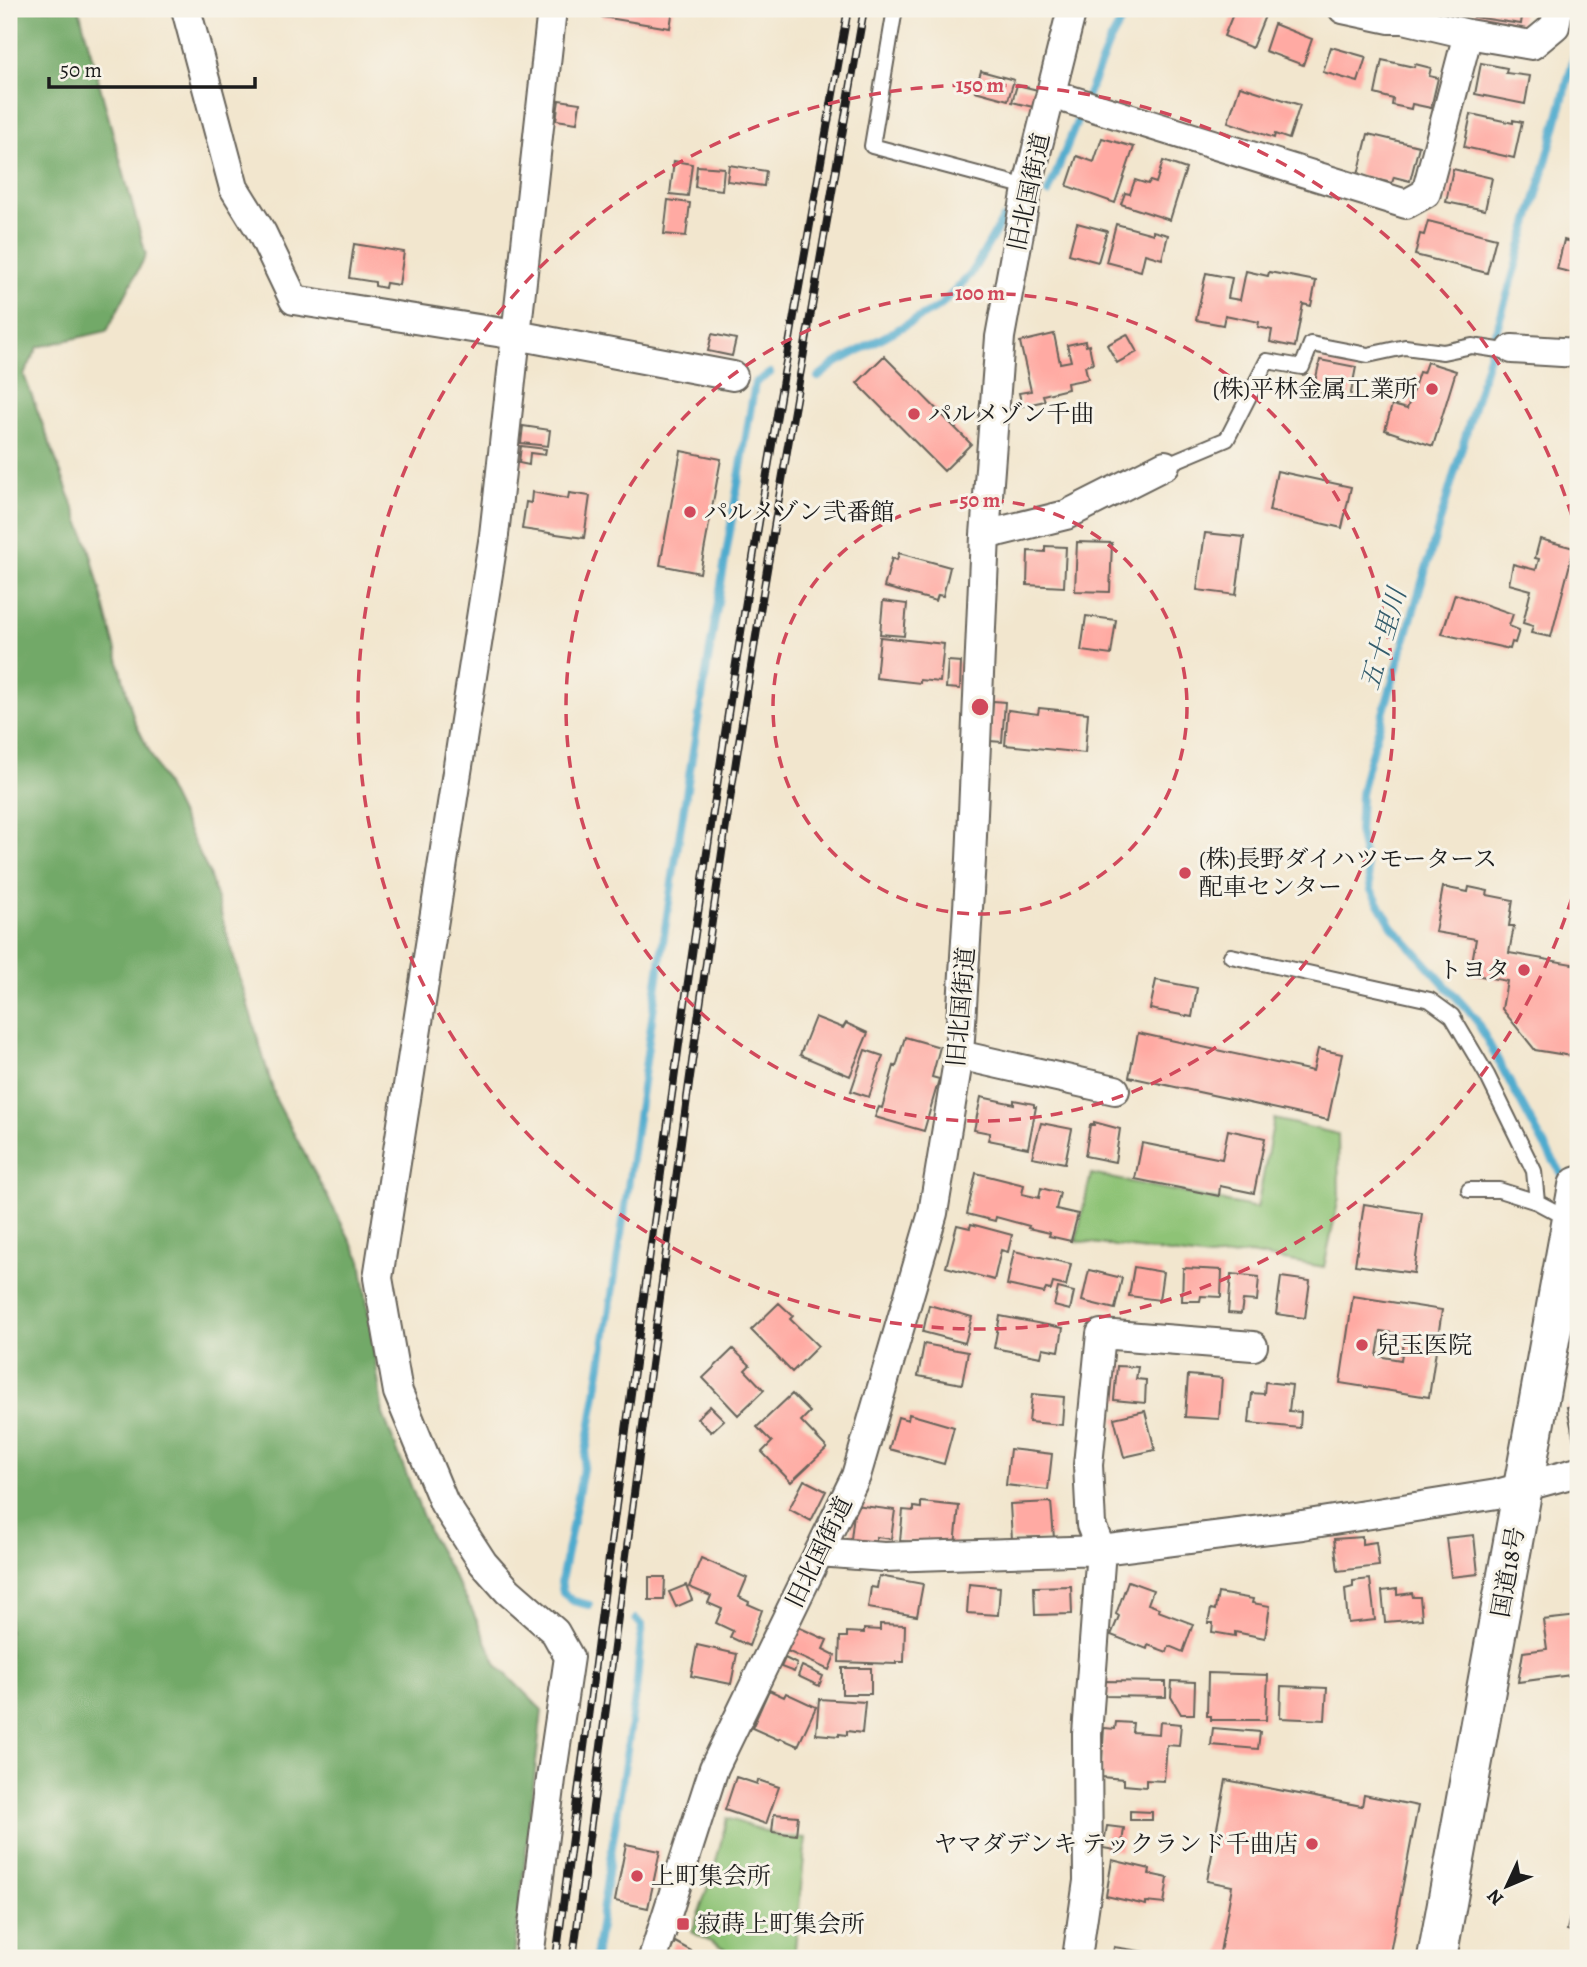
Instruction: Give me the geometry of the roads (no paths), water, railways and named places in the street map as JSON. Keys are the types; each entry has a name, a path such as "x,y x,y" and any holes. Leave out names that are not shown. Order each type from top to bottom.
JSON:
{"highway":[{"name":"国道18号","path":"1437,1958 1574,1203"}],"street":[{"path":"186,9 234,188 262,233 294,300 516,335 733,376"},
{"path":"528,1958 569,1657 555,1632 508,1591 483,1563 444,1503 398,1392 378,1278 494,535 552,9"},
{"name":"旧北国街道","path":"653,1958 714,1768 856,1476 933,1213 959,1055 971,873 985,535 1000,337 1027,187 1073,100 1072,9"},
{"path":"1343,9 1390,19 1404,14 1468,34 1532,45 1555,26 1558,9"},
{"path":"1073,100 1406,204 1426,193 1468,34"},
{"path":"1509,350 1578,353"},
{"path":"985,535 1066,515 1165,465"},
{"path":"959,1055 1115,1090"},
{"path":"1077,1958 1087,1881 1087,1734 1101,1550 1091,1525 1088,1465 1101,1334 1253,1346"},
{"path":"819,1552 884,1557 1101,1550 1302,1525 1497,1494 1578,1472"}],"lane":[{"path":"895,9 872,146 1027,187"},
{"path":"1165,465 1227,439 1268,361 1303,367 1311,344 1368,355 1405,347 1443,352 1472,346 1509,350"},
{"path":"1231,956 1430,1000 1452,1016 1488,1075 1534,1171 1537,1202"},
{"path":"1469,1190 1499,1190 1537,1202 1574,1203"}],"waterway":[{"path":"1048,193 1109,43 1128,9"},
{"name":"五十里川","path":"1568,1184 1475,1018 1392,926 1371,890 1359,831 1361,794 1367,768 1542,177 1578,42"},
{"path":"818,377 836,363 939,307 971,274 1003,219"},
{"path":"589,1605 573,1601 563,1593 561,1581 594,1409 681,826 755,383 770,373"},
{"path":"595,1958 636,1691 642,1626 636,1619"}],"railway":[{"path":"556,1958 688,979 758,527 848,9"},
{"path":"573,1958 665,1258 724,839 774,527 864,9"}],"place":[{"name":"(株)平林金属工業所","path":"1432,389"},
{"name":"パルメゾン千曲","path":"914,414"},
{"name":"パルメゾン弐番館","path":"690,512"},
{"name":"(株)長野ダイハツモータース 配車センター","path":"1185,873"},
{"name":"トヨタ","path":"1524,970"},
{"name":"兒玉医院","path":"1362,1345"},
{"name":"ヤマダデンキ テックランド千曲店","path":"1312,1844"},
{"name":"上町集会所","path":"637,1876"},
{"name":"寂蒔上町集会所","path":"683,1924"}]}
